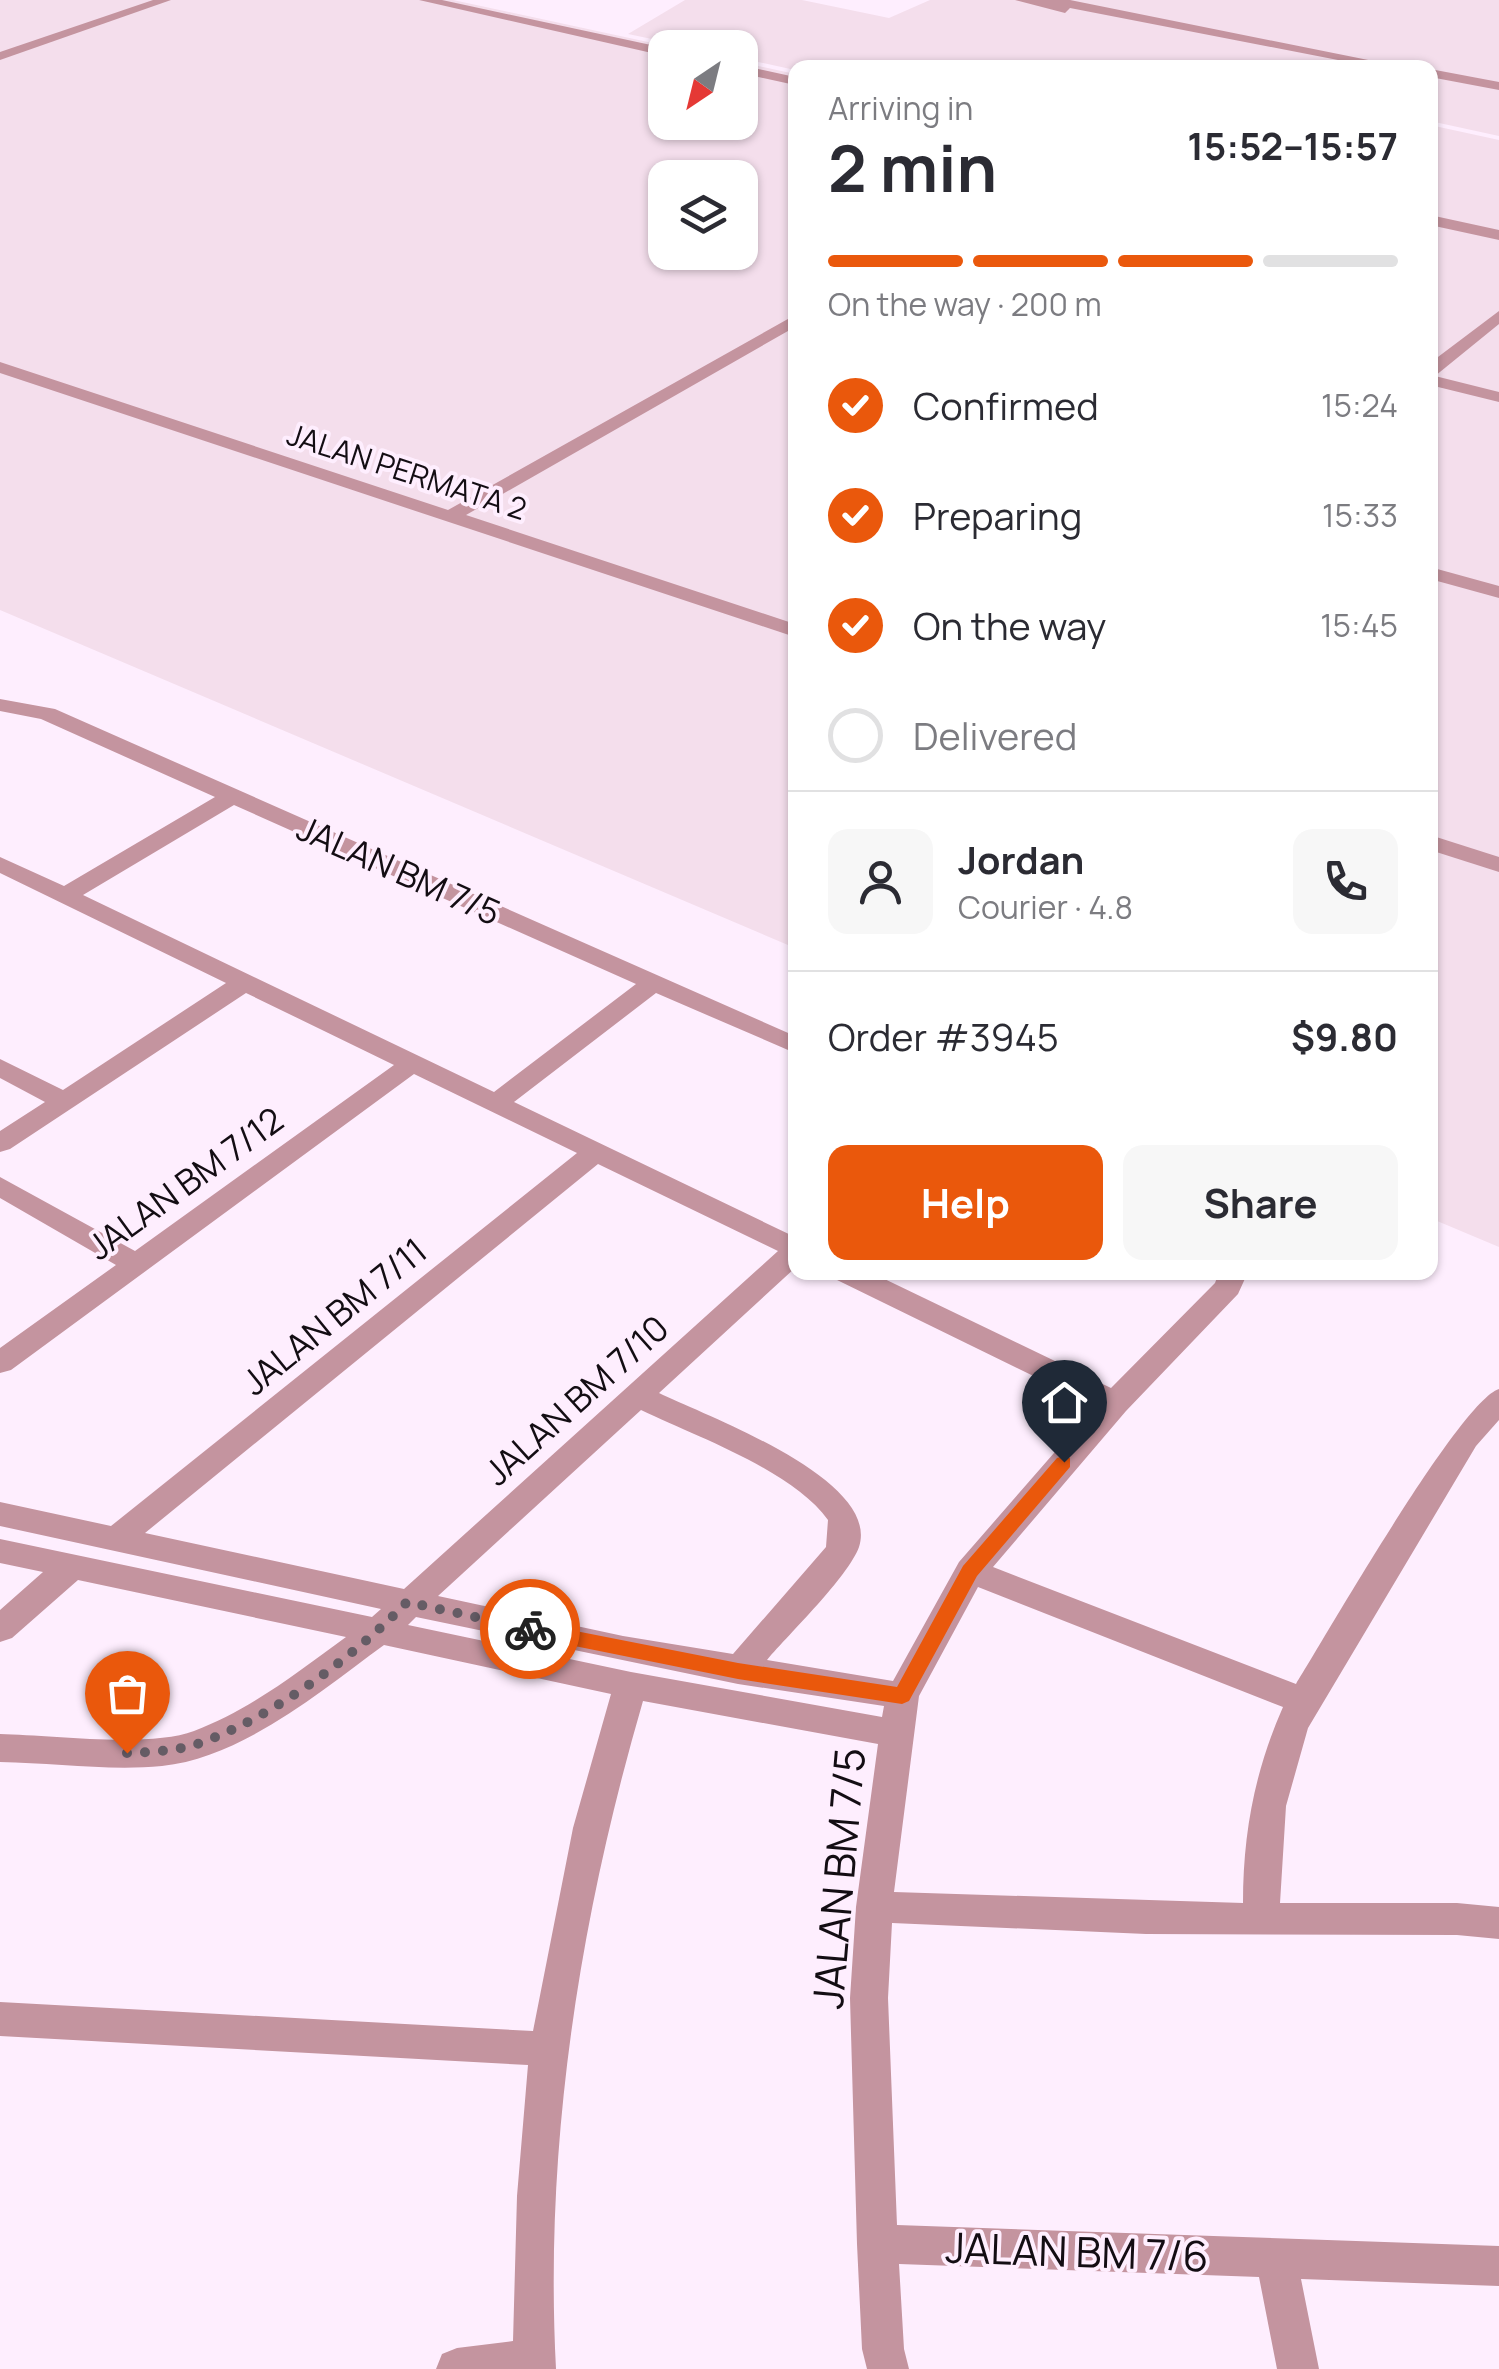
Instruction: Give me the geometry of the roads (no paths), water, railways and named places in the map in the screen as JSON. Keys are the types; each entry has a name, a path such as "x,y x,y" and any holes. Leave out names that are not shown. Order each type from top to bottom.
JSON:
{"street":[{"path":"0,56 166,0"},
{"path":"425,0 648,48"},
{"path":"1021,0 1330,60"},
{"path":"1051,0 1361,60"},
{"path":"758,73 788,79"},
{"path":"1438,78 1499,89"},
{"path":"1438,222 1499,235"},
{"path":"1438,369 1499,316"},
{"path":"449,517 788,324"},
{"name":"JALAN PERMATA 2","path":"0,367 788,629"},
{"path":"1438,378 1499,397"},
{"path":"1438,575 1499,592"},
{"name":"JALAN BM 7/5","path":"0,705 47,714 788,1042"},
{"path":"66,895 233,796"},
{"path":"1438,845 1499,865"},
{"path":"0,864 788,1247"},
{"path":"0,1143 245,982"},
{"path":"496,1103 654,982"},
{"name":"JALAN BM 7/12","path":"0,1362 413,1064"},
{"path":"0,1067 64,1101"},
{"name":"JALAN BM 7/11","path":"118,1538 596,1152"},
{"path":"0,1186 136,1264"},
{"name":"JALAN BM 7/10","path":"0,1748 162,1752 200,1744 281,1702 379,1630 788,1257"},
{"path":"862,1280 1116,1403"},
{"name":"JALAN BM 7/5","path":"888,2369 883,2349 877,2244 869,1998 874,1906 894,1733 902,1696 970,1571 1116,1403 1231,1280"},
{"path":"638,1396 780,1467 818,1490 842,1514 846,1534 840,1552 738,1671"},
{"path":"1262,1917 1270,1784 1303,1700 1465,1438 1499,1400"},
{"path":"0,1514 738,1671 902,1696"},
{"path":"0,1550 630,1685 894,1733"},
{"path":"0,1629 72,1566"},
{"path":"970,1571 1303,1700"},
{"path":"457,2369 535,2364 535,2189 548,2049 597,1791 630,1685"},
{"path":"874,1906 1146,1918 1499,1923"},
{"path":"0,2019 548,2049"},
{"name":"JALAN BM 7/6","path":"877,2244 1499,2266"},
{"path":"1276,2259 1298,2369"}]}
